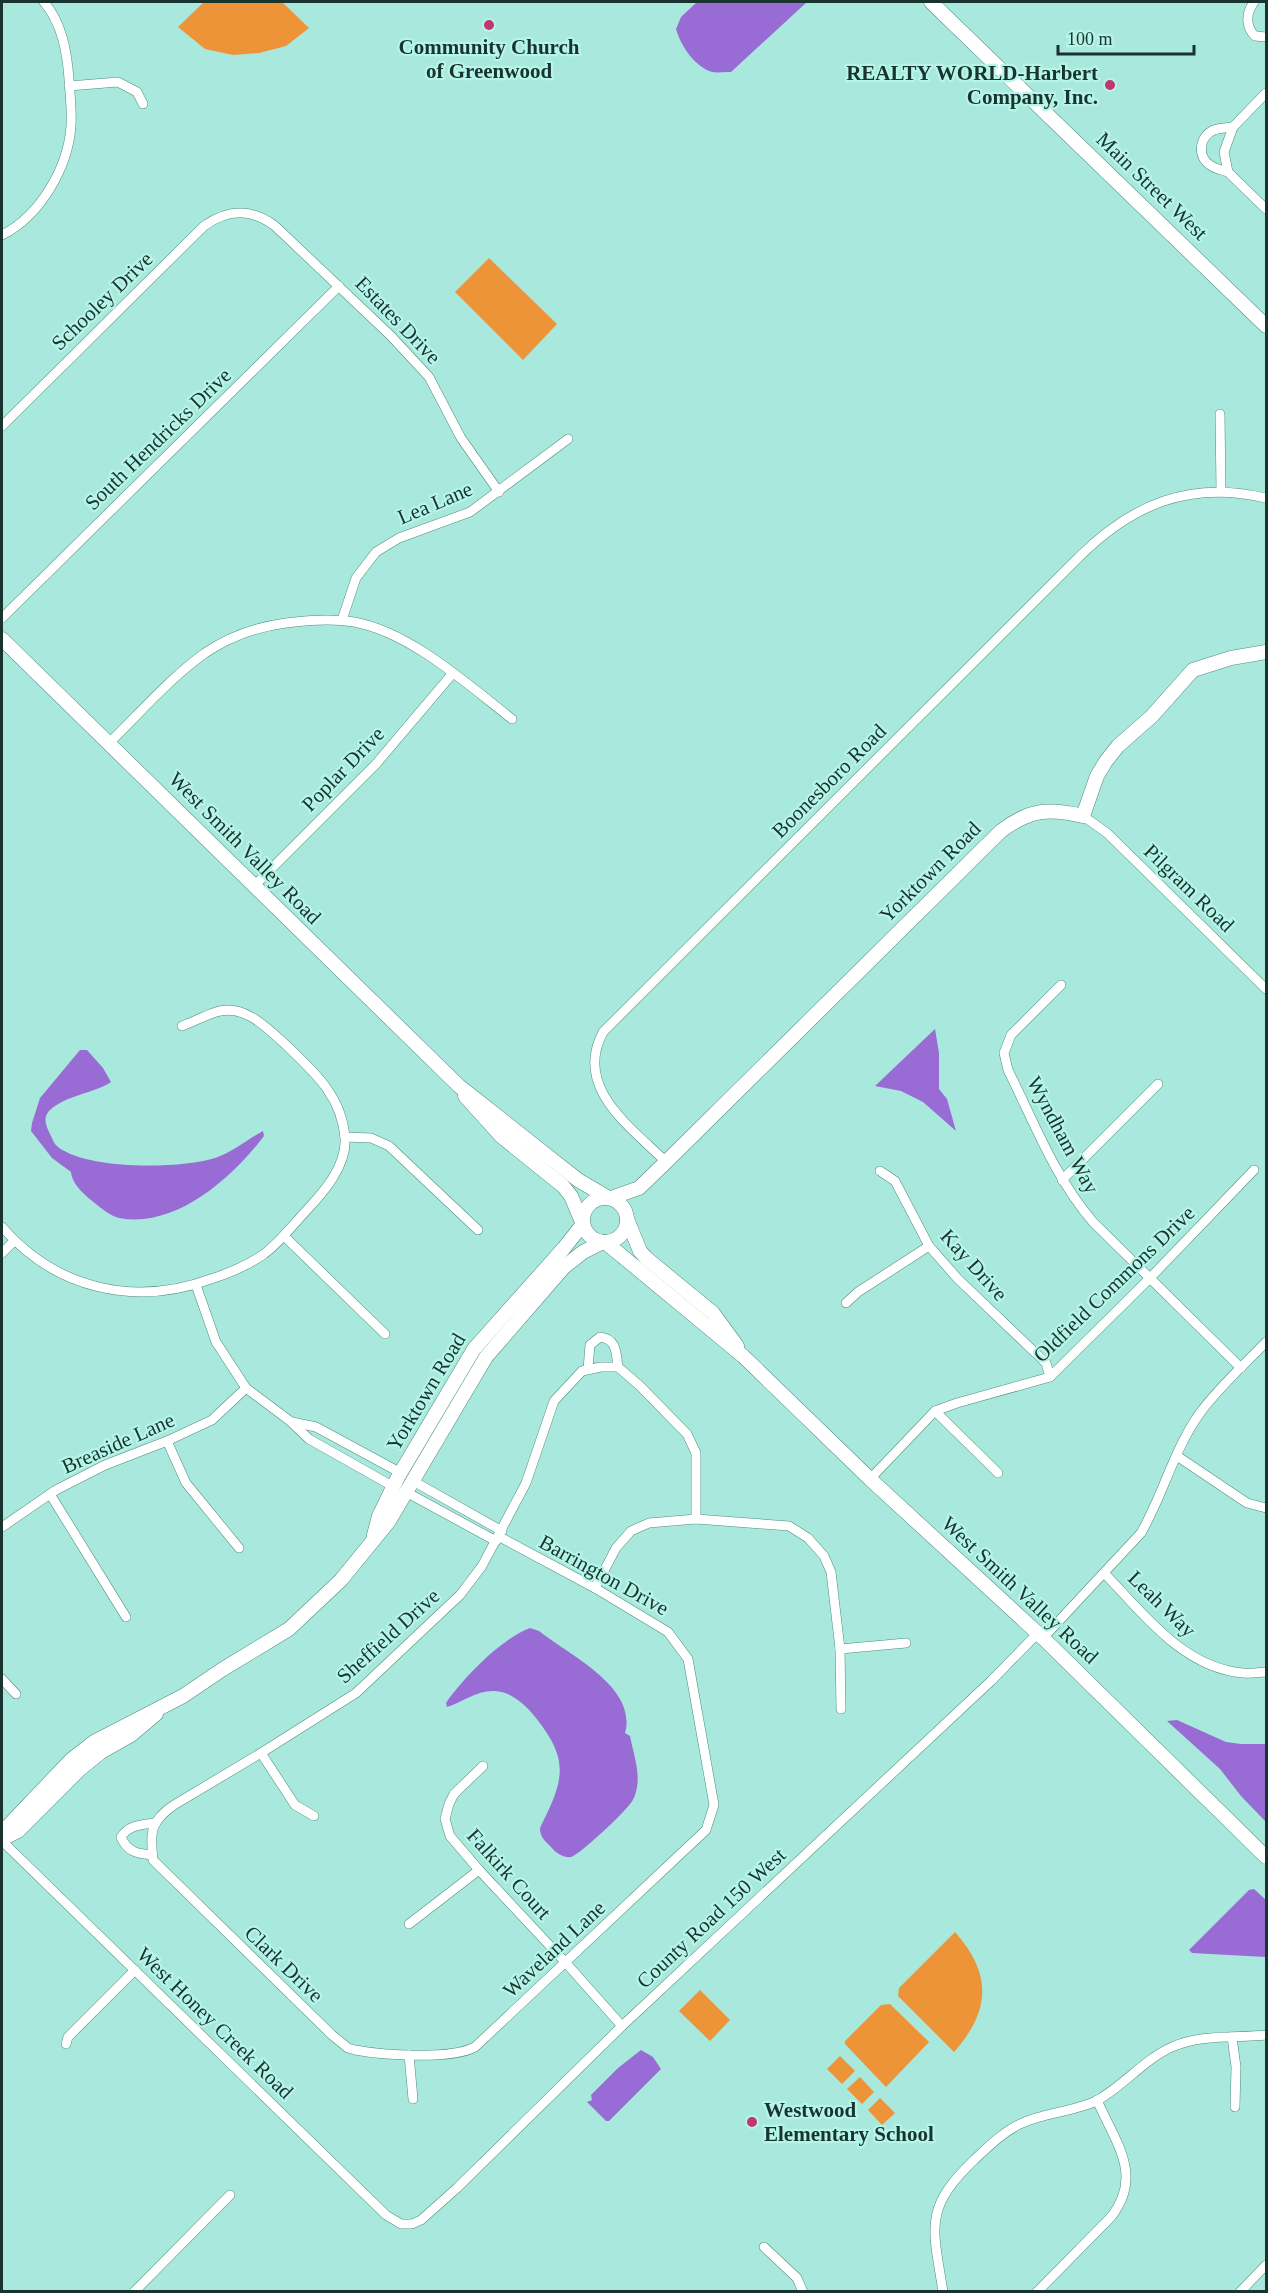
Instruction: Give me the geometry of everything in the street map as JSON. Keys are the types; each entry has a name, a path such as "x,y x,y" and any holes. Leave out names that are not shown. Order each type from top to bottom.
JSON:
{"main road":[{"name":"Main Street West","path":"931,2 1266,327"},
{"name":"West Smith Valley Road","path":"2,639 459,1086 579,1180 609,1198"},
{"path":"1083,816 1097,776 1106,761 1118,746 1152,716 1193,670 1231,658 1266,652"},
{"name":"Yorktown Road","path":"627,1216 639,1188 1001,831 1018,819 1033,813 1056,811 1083,816"},
{"name":"West Smith Valley Road","path":"459,1086 469,1102 501,1136 563,1186 571,1196 583,1223"},
{"name":"Yorktown Road","path":"609,1198 639,1188"},
{"path":"609,1198 619,1203 627,1216 626,1228 614,1241 604,1242 590,1237 583,1223 583,1213 590,1203 598,1199 609,1198"},
{"name":"West Smith Valley Road","path":"627,1216 640,1251 713,1313 743,1356"},
{"name":"Yorktown Road","path":"404,1487 401,1473 474,1348 564,1248 583,1223"},
{"name":"Yorktown Road","path":"2,1839 18,1832 80,1769 101,1752 131,1735 162,1708 289,1629 341,1580 389,1521 404,1487 486,1357 564,1267 583,1252 604,1242"},
{"name":"West Smith Valley Road","path":"604,1242 743,1356 870,1479 1040,1636 1266,1857"}],"street":[{"path":"2,235 18,225 36,208 58,172 71,128 64,46 58,25 44,2"},
{"path":"1254,2 1249,10 1247,21 1249,31 1255,36 1266,37"},
{"path":"69,86 118,82 137,92 143,104"},
{"path":"1228,172 1224,152 1233,127 1266,93"},
{"path":"1233,127 1215,129 1206,135 1201,144 1202,156 1208,164 1228,172 1266,209"},
{"name":"Estates Drive","path":"235,212 248,212 267,219 391,336 429,377 461,438 499,492"},
{"name":"Schooley Drive","path":"2,426 199,231 221,215 235,212"},
{"name":"South Hendricks Drive","path":"2,618 339,286"},
{"path":"1220,414 1221,491"},
{"name":"Lea Lane","path":"342,620 356,578 376,552 399,538 470,512 568,439"},
{"name":"Boonesboro Road","path":"666,1162 613,1109 601,1092 594,1064 595,1047 603,1032 1097,539 1120,521 1151,505 1177,497 1221,491 1266,498"},
{"path":"109,743 193,662 220,643 261,627 309,620 342,620 394,635 453,673 512,719"},
{"name":"Poplar Drive","path":"255,885 376,764 453,673"},
{"name":"Pilgram Road","path":"1083,816 1107,832 1266,989"},
{"name":"Wyndham Way","path":"1061,985 1011,1035 1004,1053 1008,1070 1062,1180 1074,1199 1093,1222 1241,1368"},
{"path":"2,1227 14,1241 56,1272 102,1289 133,1293 171,1291 196,1285 236,1270 265,1253 284,1236 320,1196 338,1168 345,1137 340,1112 328,1088 255,1019 239,1012 223,1010 182,1026"},
{"path":"1062,1180 1158,1084"},
{"path":"345,1137 371,1138 389,1146 478,1230"},
{"name":"Oldfield Commons Drive","path":"870,1479 935,1412 957,1403 1050,1377 1254,1170"},
{"name":"Kay Drive","path":"880,1171 895,1180 929,1246 958,1279 1046,1363 1050,1377"},
{"path":"284,1236 385,1334"},
{"path":"2,1253 14,1241"},
{"path":"846,1303 858,1292 929,1246"},
{"path":"196,1285 216,1342 246,1388 290,1421 316,1427 401,1473"},
{"path":"618,1367 585,1370 590,1346 600,1337 608,1338 614,1344 618,1367 669,1415 691,1440 697,1462 696,1519"},
{"name":"County Road 150 West","path":"407,2225 421,2220 457,2188 622,2026 1040,1636 1104,1573 1141,1533 1152,1514 1187,1434 1201,1412 1266,1342"},
{"name":"Sheffield Drive","path":"154,1823 174,1805 356,1693 460,1595 474,1580 526,1483 555,1401 585,1370"},
{"name":"Breaside Lane","path":"2,1527 50,1494 105,1465 212,1420 246,1388"},
{"path":"935,1412 998,1473"},
{"name":"Barrington Drive","path":"290,1421 309,1439 499,1536 595,1588 668,1632 688,1659 714,1805 706,1830"},
{"path":"166,1441 186,1483 239,1548"},
{"path":"1177,1456 1246,1503 1266,1508"},
{"path":"50,1494 126,1617"},
{"path":"595,1588 616,1548 631,1531 649,1523 696,1519 789,1526 808,1538 824,1556 831,1572 840,1649 841,1710"},
{"name":"Leah Way","path":"1104,1573 1187,1654 1207,1664 1244,1673 1266,1672"},
{"path":"840,1649 906,1643"},
{"path":"2,1679 16,1694"},
{"path":"261,1753 295,1805 314,1816"},
{"name":"Falkirk Court","path":"483,1766 454,1794 445,1819 450,1836 622,2026"},
{"path":"154,1823 151,1843 153,1858 131,1851 124,1845 121,1837 126,1830 133,1826 154,1823"},
{"name":"Waveland Lane","path":"409,2055 455,2054 475,2047 706,1830"},
{"name":"West Honey Creek Road","path":"2,1839 386,2215 396,2222 407,2225"},
{"name":"Clark Drive","path":"153,1858 342,2044 363,2052 409,2055"},
{"path":"409,1924 479,1870"},
{"path":"66,2044 68,2037 135,1970"},
{"path":"943,2292 934,2229 942,2198 953,2180 1004,2134 1021,2123 1097,2100 1172,2047 1192,2041 1266,2035"},
{"path":"1232,2037 1236,2067 1235,2106"},
{"path":"409,2055 413,2099"},
{"path":"1037,2292 1111,2217 1121,2204 1127,2188 1125,2164 1097,2100"},
{"path":"134,2292 230,2195"},
{"path":"764,2247 797,2278 803,2292"},
{"path":"1240,2292 1266,2265"}],"shaded area":[{"path":"204,2 282,2 309,28 286,46 259,53 233,55 205,49 178,27"},
{"path":"697,2 807,2 731,72 712,72 694,60 681,42 676,29 681,17"},
{"path":"489,258 557,324 523,360 455,292"},
{"path":"935,1029 939,1053 939,1089 947,1099 956,1131 923,1102 901,1091 875,1086"},
{"path":"80,1050 87,1050 103,1068 111,1082 63,1101 47,1114 46,1123 55,1143 72,1155 90,1160 134,1165 180,1164 221,1156 263,1131 264,1136 220,1183 182,1208 161,1216 140,1219 113,1216 80,1190 71,1172 52,1158 31,1131 40,1098"},
{"path":"530,1628 539,1631 583,1662 611,1687 621,1701 626,1716 625,1733 630,1736 636,1762 638,1781 631,1802 601,1833 571,1857 557,1853 541,1834 540,1828 554,1797 560,1772 555,1747 532,1713 513,1697 495,1691 476,1694 447,1707 446,1703 495,1650"},
{"path":"1177,1720 1226,1742 1266,1744 1266,1822 1241,1796 1220,1769 1167,1721"},
{"path":"1254,1889 1266,1900 1266,1957 1192,1953 1189,1950 1249,1890"},
{"path":"955,1932 976,1963 981,1977 982,1992 975,2021 954,2052 898,1996 899,1988"},
{"path":"700,1990 730,2020 710,2041 679,2011"},
{"path":"890,2004 929,2042 886,2087 845,2044 845,2041 881,2005"},
{"path":"641,2050 653,2057 661,2069 609,2121 606,2121 587,2102 592,2100 591,2095 618,2068"},
{"path":"840,2056 855,2071 842,2084 827,2069"},
{"path":"860,2077 874,2092 862,2104 847,2089"},
{"path":"880,2098 895,2113 882,2125 868,2110"}],"place":[{"name":"Community Church of Greenwood","path":"489,25"},
{"name":"REALTY WORLD-Harbert Company, Inc.","path":"1110,85"},
{"name":"Westwood Elementary School","path":"752,2122"}]}
